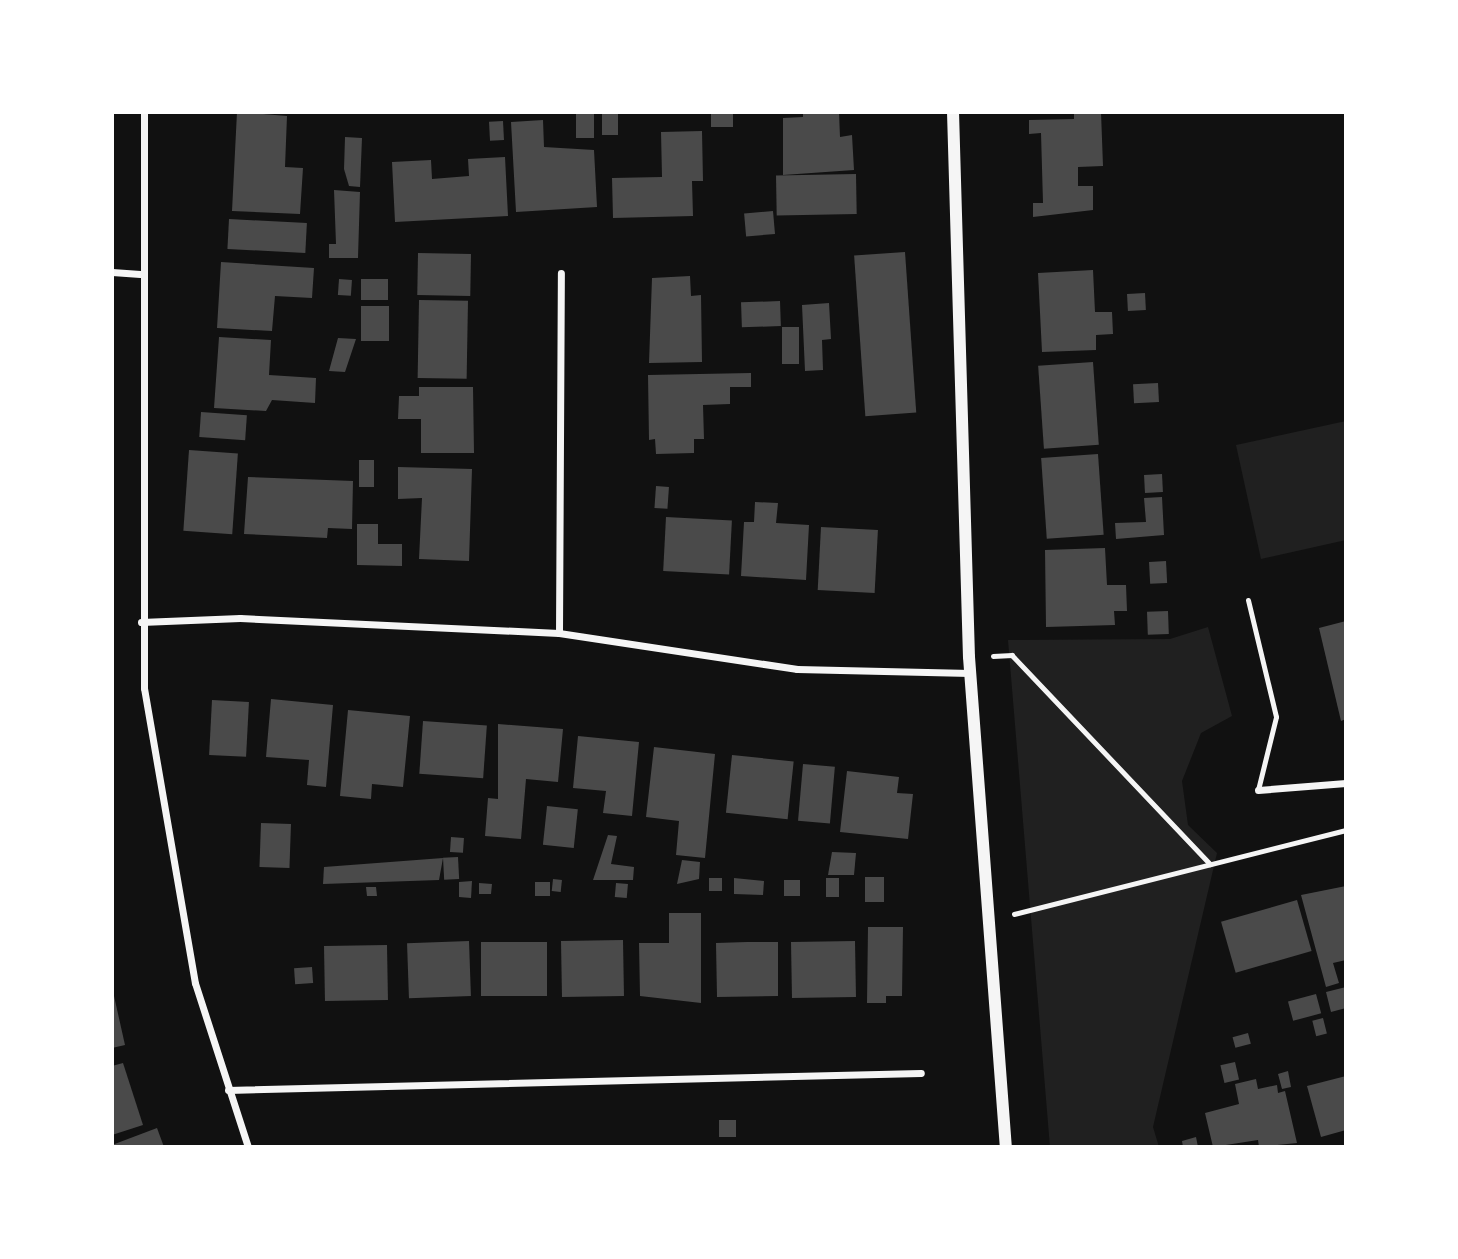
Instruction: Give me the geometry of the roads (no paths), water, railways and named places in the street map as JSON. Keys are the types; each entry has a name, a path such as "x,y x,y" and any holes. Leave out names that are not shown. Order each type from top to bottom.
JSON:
{"street":[{"path":"144,112 140,274 141,622 151,739 195,984 248,1147"},
{"path":"953,112 969,657 985,918 1006,1147"},
{"path":"112,272 140,274"},
{"path":"559,633 561,273"},
{"path":"141,622 240,618 559,633 797,670 971,673"},
{"path":"1258,790 1346,783"},
{"path":"228,1090 920,1073"}],"lane":[{"path":"1248,600 1276,717 1258,790"}]}
